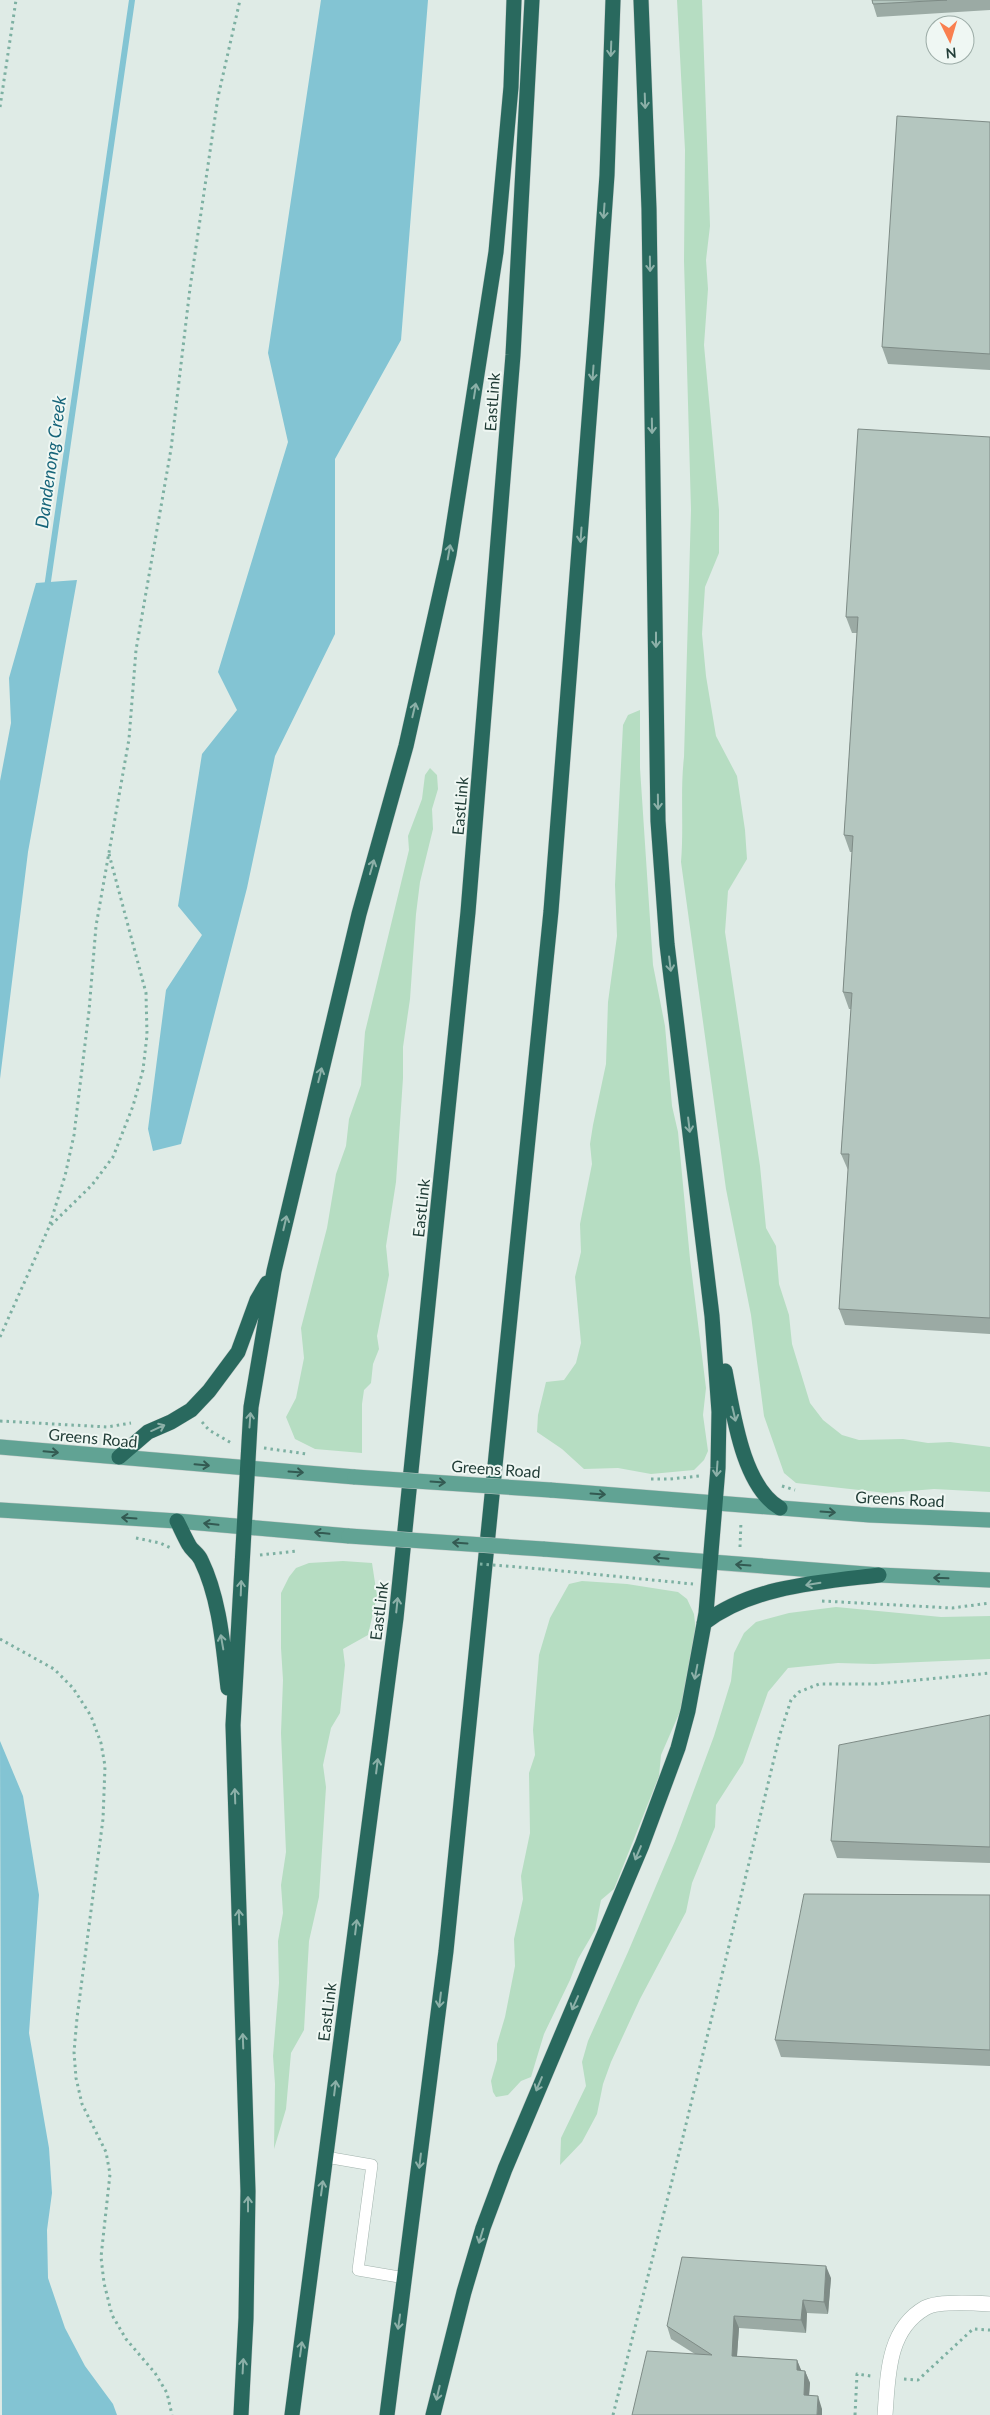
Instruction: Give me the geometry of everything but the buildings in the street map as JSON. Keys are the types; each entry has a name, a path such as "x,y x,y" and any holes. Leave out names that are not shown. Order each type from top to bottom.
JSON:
{"highway":[{"path":"241,2415 246,2318 248,2191 233,1724 247,1469 254,1382 274,1271 359,914 406,746 449,554 496,252 511,87 514,0"},
{"name":"EastLink","path":"292,2415 396,1618 468,912 513,355 532,0"},
{"path":"387,2415 446,1952 551,911 598,308 607,175 613,0"},
{"path":"433,2415 464,2292 483,2228 505,2169 642,1845 678,1748 688,1711 704,1623 710,1562 719,1412 712,1316 667,944 658,821 649,209 641,0"},
{"path":"119,1457 148,1432 171,1422 191,1410 227,1370 238,1352 258,1300 274,1271"},
{"path":"712,1316 746,1457 758,1488 765,1497 780,1508"},
{"path":"177,1521 190,1548 198,1553 202,1560 211,1587 223,1646 233,1724"},
{"path":"704,1623 725,1609 771,1592 879,1575"}],"main road":[{"name":"Greens Road","path":"1,1448 247,1469 780,1508 990,1520"},
{"path":"0,1510 177,1521 244,1528 879,1575 990,1580"}],"street":[{"path":"886,2415 888,2367 901,2328 926,2307 963,2302 990,2304"}],"lane":[{"path":"326,2157 372,2165 358,2270 405,2278"}],"path":[{"path":"0,107 16,0"},
{"path":"0,1337 49,1227 66,1176 74,1134 88,1020 96,926 129,739 138,641 171,448 190,288 218,97 240,0"},
{"path":"49,1227 92,1184 113,1157 133,1106 143,1070 147,1035 146,993 108,851"},
{"path":"0,1421 8,1422"},
{"path":"739,1565 740,1505"},
{"path":"0,1640 54,1669 74,1688 91,1716 101,1743 105,1766 104,1804 77,2018 74,2052 76,2078 82,2104 106,2152 110,2174 101,2258 104,2282 112,2315 126,2339 155,2373 167,2394 172,2415"},
{"path":"613,2415 682,2141 780,1734 791,1700 798,1692 819,1684 887,1683 990,1673"},
{"path":"855,2415 857,2374 918,2380 973,2329 990,2330"}],"green space":[{"path":"677,0 702,0 710,226 706,260 708,289 704,345 719,510 719,553 705,587 702,634 706,676 716,736 737,776 745,830 747,859 728,891 725,932 760,1166 766,1228 776,1246 779,1284 789,1315 792,1344 810,1403 823,1420 842,1435 859,1440 903,1439 928,1443 950,1442 990,1447 990,1492 934,1489 886,1493 796,1483 784,1473 764,1416 751,1315 726,1189 681,862 691,510 684,261 685,150"},
{"path":"640,710 640,768 653,965 665,1026 672,1106 678,1132 690,1259 706,1388 703,1415 708,1451 704,1460 694,1470 651,1474 618,1468 584,1469 562,1449 537,1432 538,1415 546,1382 564,1380 576,1363 581,1343 575,1277 581,1252 580,1224 592,1164 590,1144 606,1064 608,1002 617,936 615,885 623,725 628,715"},
{"path":"430,768 437,775 438,789 432,809 433,829 420,882 416,914 410,999 403,1047 403,1078 396,1182 386,1246 389,1275 377,1336 379,1349 373,1364 371,1383 364,1390 362,1404 362,1453 315,1449 295,1439 286,1417 296,1398 304,1358 301,1328 327,1228 336,1174 346,1146 349,1119 361,1085 365,1032 409,850 408,836 422,799 425,775"},
{"path":"343,1561 372,1563 377,1596 368,1635 343,1649 345,1665 340,1713 331,1728 323,1765 326,1787 319,1897 309,1941 304,2030 291,2053 286,2109 274,2149 275,2084 273,2056 279,1983 278,1941 283,1913 281,1885 286,1852 281,1733 283,1680 281,1593 296,1568 309,1563"},
{"path":"582,1581 627,1584 678,1592 687,1599 694,1614 696,1633 682,1707 661,1755 659,1776 614,1889 601,1900 595,1930 578,1959 544,2034 531,2077 521,2081 508,2095 496,2097 491,2081 497,2060 497,2044 505,2017 515,1966 514,1939 523,1899 521,1876 530,1833 529,1773 535,1755 533,1730 539,1655 550,1618 569,1584"},
{"path":"836,1607 941,1617 990,1616 990,1659 874,1664 838,1663 788,1668 768,1692 743,1763 716,1805 715,1827 692,1883 686,1912 640,1999 611,2062 603,2084 597,2114 582,2142 560,2165 561,2138 586,2086 582,2062 588,2041 675,1841 714,1736 731,1681 734,1653 744,1633 756,1622 789,1613"}],"water":[{"path":"321,0 428,0 401,340 335,459 335,634 275,756 247,888 181,1144 153,1151 148,1129 166,990 202,935 178,906 202,754 237,710 218,672 288,442 268,353"},
{"path":"77,580 28,852 0,1079 0,781 11,723 9,678 36,583"},
{"path":"0,1741 23,1796 39,1895 29,2033 49,2148 52,2193 47,2230 48,2278 65,2328 85,2366 113,2404 117,2415 2,2415"}],"waterway":[{"name":"Dandenong Creek","path":"47,588 132,0"}]}
